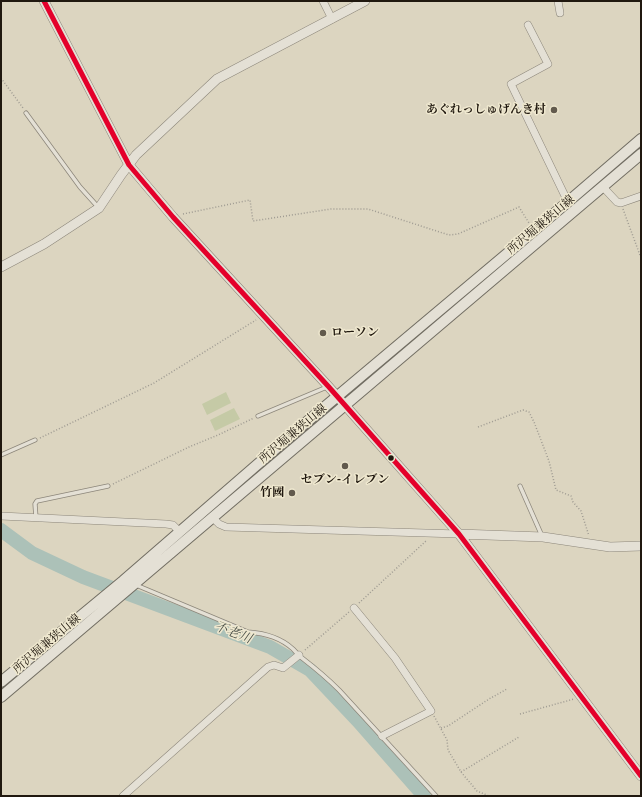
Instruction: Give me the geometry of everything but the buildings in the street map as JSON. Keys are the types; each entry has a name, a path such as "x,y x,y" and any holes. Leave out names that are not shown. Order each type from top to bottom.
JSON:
{"main road":[{"name":"所沢堀兼狭山線","path":"1,697 117,598 129,583 180,532 641,139"},
{"name":"所沢堀兼狭山線","path":"1,682 106,594 129,583 212,517 641,154"}],"street":[{"path":"44,1 129,165 459,534 641,776"},
{"path":"323,1 332,19"},
{"path":"1,267 44,244 99,208 136,156 217,80 365,1"},
{"path":"558,1 560,13"},
{"path":"528,25 548,64 511,84 565,196"},
{"path":"602,186 617,202 621,203 641,196"},
{"path":"1,516 166,524 173,525 180,532"},
{"path":"212,517 219,524 226,526 543,538 591,543 610,547 641,546"},
{"path":"354,608 395,658 432,711 382,736"},
{"path":"123,796 268,667 274,665 283,668 299,655"}],"lane":[{"path":"26,113 80,187 99,208"},
{"path":"258,416 328,386"},
{"path":"1,455 35,440"},
{"path":"36,518 35,504 37,500 108,486"},
{"path":"520,486 541,530 543,538"},
{"path":"129,583 248,632 256,632 274,638 292,648 323,674 436,796"}],"path":[{"path":"1,78 26,113"},
{"path":"173,216 250,200 253,221 331,209 368,209 453,235 519,207 534,231"},
{"path":"621,203 641,258"},
{"path":"35,440 154,383 263,316"},
{"path":"478,427 523,410 529,412 549,461 556,490 571,496 573,502 581,511 591,543"},
{"path":"108,486 127,478 189,446 218,435 258,416"},
{"path":"299,655 354,608 434,533"},
{"path":"441,728 448,726 506,689"},
{"path":"520,714 582,697"},
{"path":"432,711 447,740 448,750 461,772 477,791 489,796"},
{"path":"461,772 519,737"}],"green space":[{"path":"226,392 231,403 207,415 202,404"},
{"path":"234,408 240,419 215,431 210,420"}],"waterway":[{"name":"不老川","path":"1,530 32,553 83,577 270,647 310,670 358,721 424,796"}],"transit line":[{"path":"44,1 129,165 173,217 328,386 459,534 641,776"}],"place":[{"name":"あぐれっしゅげんき村","path":"554,110"},
{"name":"ローソン","path":"323,333"},
{"name":"セブン-イレブン","path":"345,466"},
{"name":"竹國","path":"292,493"}]}
